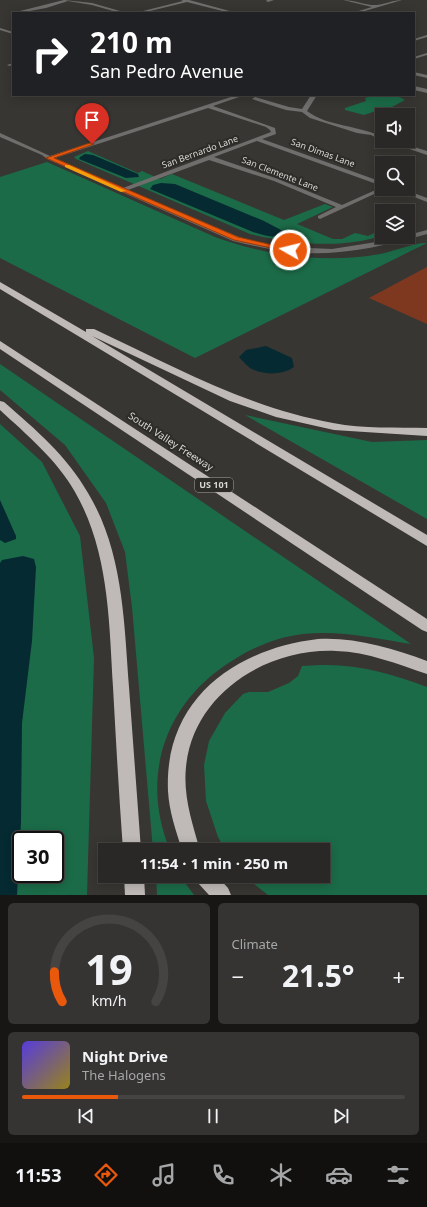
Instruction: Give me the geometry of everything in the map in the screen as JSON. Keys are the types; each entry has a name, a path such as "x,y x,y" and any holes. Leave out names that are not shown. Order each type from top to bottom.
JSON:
{"highway":[{"path":"0,285 427,541"},
{"path":"26,300 214,390 255,407 280,415 334,427 391,432 427,432"},
{"name":"South Valley Freeway","path":"0,344 427,626"},
{"path":"0,404 43,444 70,475 82,492 101,532 107,555 115,606 132,843"},
{"path":"189,843 182,823 177,790 177,770 180,754 188,728 194,715 213,689 229,676 264,658 302,646 348,645 403,659 427,668"},
{"path":"134,883 135,895"},
{"path":"211,883 221,895"}],"street":[{"path":"18,12 46,7 68,0 92,4 121,12"},
{"path":"183,0 231,12"},
{"path":"344,0 376,7"},
{"path":"358,12 400,0"},
{"path":"141,12 188,1"},
{"path":"0,29 12,33"},
{"path":"415,40 427,36"},
{"path":"415,40 427,42"},
{"path":"415,58 427,54"},
{"path":"415,73 427,77"},
{"path":"415,88 427,91"},
{"path":"49,158 239,96"},
{"path":"304,111 313,96"},
{"path":"255,99 288,109 304,111 312,117 375,136"},
{"name":"San Bernardo Lane","path":"122,190 274,133 273,129 268,126 207,106"},
{"path":"0,135 49,158 236,239 290,250 313,252 357,250 427,232"},
{"name":"San Dimas Lane","path":"258,140 375,182"},
{"path":"411,148 427,153"},
{"name":"San Clemente Lane","path":"210,158 276,180 342,207"},
{"path":"320,217 375,192"},
{"path":"415,196 427,200"}],"green space":[{"path":"372,96 394,96 405,100 392,107 395,108 375,108 375,111 364,115 345,110 345,108 366,101 365,98"},
{"path":"88,151 138,173 142,171 160,179 172,174 284,220 325,204 333,207 297,224 333,239 342,239 355,233 368,236 375,232 375,238 349,243 316,244 250,234 74,157"},
{"path":"47,162 215,237 235,244 276,253 317,258 359,257 380,254 415,244 427,243 195,358 0,258 0,177"},
{"path":"0,364 411,644 344,634 316,633 294,635 276,640 251,650 211,676 191,696 176,718 165,742 159,767 157,794 161,822 168,843 152,843 132,607 125,552 106,503 65,445 0,390"},
{"path":"245,415 372,442 427,440 427,519"},
{"path":"0,424 42,462 80,536 94,658 87,895 0,895"},
{"path":"335,665 362,668 401,678 427,687 427,895 268,895 253,883 330,883 330,843 221,843 206,801 204,765 209,741 225,713 243,694 249,692 268,692 289,683 298,676 302,666"},
{"path":"156,883 185,883 194,895 157,895"}],"water":[{"path":"85,154 93,155 138,174 139,177 126,178 79,159"},
{"path":"161,183 175,184 264,221 283,231 284,235 272,237 253,232 150,189 153,185"},
{"path":"266,346 292,358 294,367 285,372 264,373 252,369 239,357 246,350"},
{"path":"0,500 16,536 16,539 5,543 0,540"},
{"path":"23,556 34,559 36,567 32,641 22,723 21,831 12,831 12,883 18,883 17,895 0,895 0,563 2,560"}],"building":[{"path":"427,267 427,324 369,298"}],"slow traffic":[{"path":"67,166 123,191"}],"route":[{"path":"92,144 49,158 236,239 290,250"}]}
